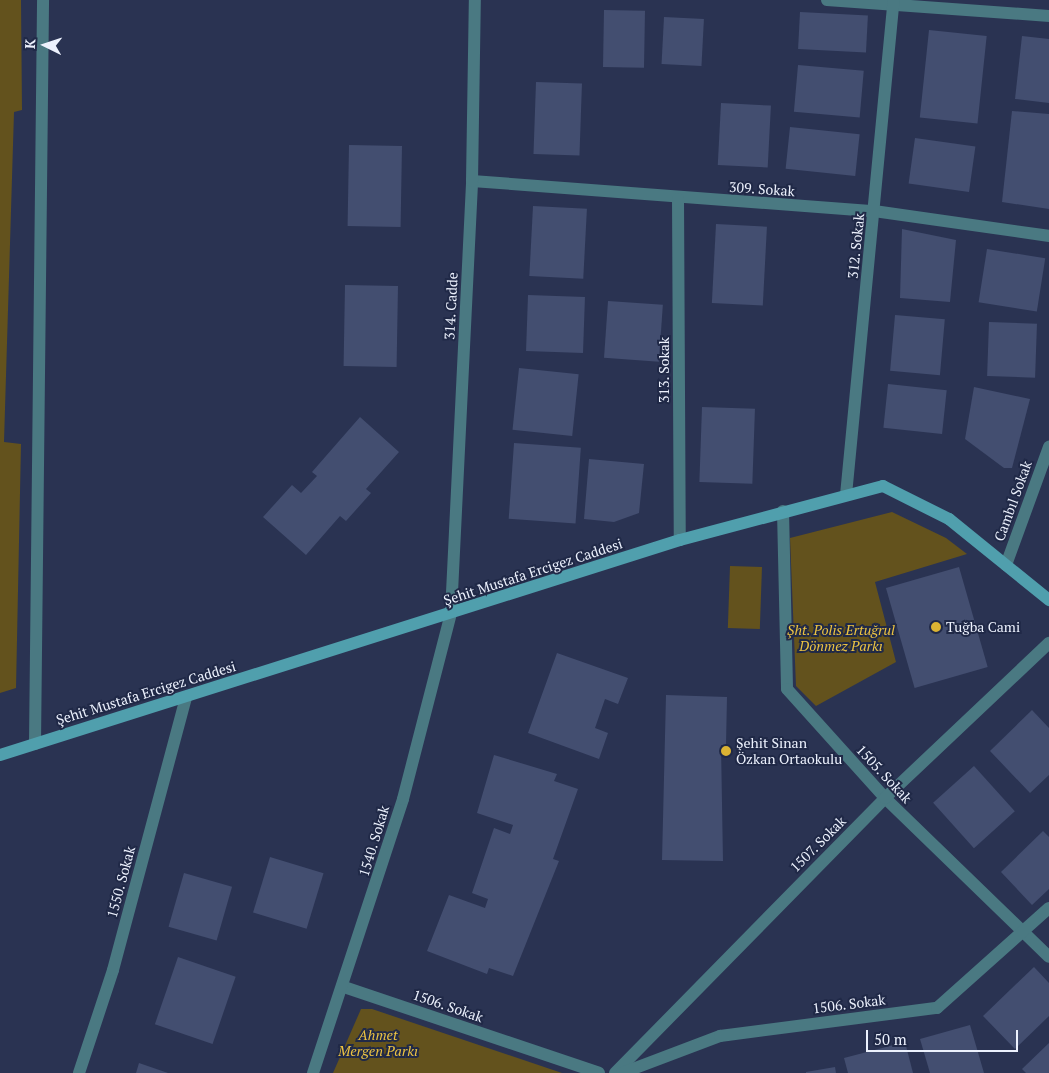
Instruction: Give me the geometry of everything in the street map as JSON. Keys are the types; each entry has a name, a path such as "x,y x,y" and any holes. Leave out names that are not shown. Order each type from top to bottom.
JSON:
{"main road":[{"name":"Şehit Mustafa Ercigez Caddesi","path":"0,755 680,540 782,511 883,486 949,519 1049,600"}],"street":[{"path":"36,744 42,0"},
{"name":"314. Cadde","path":"451,613 472,181 475,0"},
{"path":"827,0 894,2 1049,16"},
{"name":"312. Sokak","path":"846,495 894,2"},
{"name":"309. Sokak","path":"472,181 678,199 874,211 1049,236"},
{"name":"313. Sokak","path":"678,199 680,540"},
{"name":"Cambıl Sokak","path":"1006,566 1049,447"},
{"name":"1505. Sokak","path":"782,511 787,689 884,798 1049,957"},
{"name":"1540. Sokak","path":"313,1073 344,987 403,798 451,613"},
{"name":"1507. Sokak","path":"615,1073 884,798 1049,643"},
{"name":"1550. Sokak","path":"79,1073 113,970 186,697"},
{"name":"1506. Sokak","path":"622,1073 720,1036 937,1008 1049,908"},
{"name":"1506. Sokak","path":"344,987 599,1073"}],"green space":[{"path":"0,0 21,0 22,110 14,112 4,442 21,444 16,688 0,693"},
{"name":"Şht. Polis Ertuğrul Dönmez Parkı","path":"892,512 946,538 967,554 875,582 896,662 816,706 796,686 790,538"},
{"path":"730,566 762,567 760,629 728,628"},
{"name":"Ahmet Mergen Parkı","path":"361,1009 372,1009 562,1073 333,1073"}],"building":[{"path":"604,10 645,11 644,68 603,67"},
{"path":"800,12 868,16 866,53 798,49"},
{"path":"664,17 704,19 701,66 662,64"},
{"path":"929,30 987,36 977,124 920,118"},
{"path":"1022,36 1049,39 1049,103 1015,99"},
{"path":"798,65 864,71 860,118 794,112"},
{"path":"536,82 582,84 579,156 533,154"},
{"path":"721,103 771,106 768,168 718,165"},
{"path":"1012,111 1049,114 1049,209 1002,202"},
{"path":"790,127 860,134 855,176 786,169"},
{"path":"915,138 975,146 969,192 909,184"},
{"path":"349,145 402,146 401,227 348,226"},
{"path":"533,206 587,209 583,279 529,276"},
{"path":"716,224 767,227 763,306 712,303"},
{"path":"902,229 956,240 950,302 900,298"},
{"path":"987,249 1045,258 1037,312 979,302"},
{"path":"345,285 398,286 397,367 344,366"},
{"path":"528,295 585,297 583,353 526,351"},
{"path":"608,301 663,305 659,362 604,358"},
{"path":"895,315 945,319 940,375 890,371"},
{"path":"989,322 1037,324 1035,378 987,376"},
{"path":"519,368 579,374 572,436 513,430"},
{"path":"888,384 947,390 942,434 883,428"},
{"path":"974,387 1030,399 1012,468 1004,468 965,439"},
{"path":"702,407 755,409 752,484 699,482"},
{"path":"360,417 399,452 366,489 371,493 346,521 340,516 306,555 263,517 292,485 301,493 317,476 312,472"},
{"path":"514,443 581,448 576,523 509,519"},
{"path":"589,459 644,464 639,513 614,522 584,519"},
{"name":"Tuğba Cami","path":"959,567 988,667 915,688 886,588"},
{"path":"557,653 628,678 618,704 605,699 595,728 608,733 599,759 528,733"},
{"path":"666,695 727,697 726,745 721,745 723,861 662,860"},
{"path":"1032,710 1049,728 1049,775 1030,793 990,751"},
{"path":"494,755 557,774 554,781 578,789 553,859 559,861 513,976 489,968 487,974 427,951 449,895 485,908 488,899 472,893 494,828 510,834 513,825 477,813"},
{"path":"974,766 1015,811 974,848 933,803"},
{"path":"1043,831 1049,837 1049,889 1032,905 1001,872"},
{"path":"270,857 324,873 307,929 253,912"},
{"path":"184,873 232,887 217,941 169,927"},
{"path":"178,957 236,977 213,1044 155,1024"},
{"path":"1034,967 1049,983 1049,1016 1015,1049 983,1016"},
{"path":"970,1025 984,1073 930,1073 920,1039"},
{"path":"905,1042 913,1073 848,1073 844,1058"},
{"path":"1049,1043 1049,1073 1026,1073 1022,1069"},
{"path":"139,1063 168,1073 136,1073"},
{"path":"835,1067 836,1073 806,1073 806,1072"}],"place":[{"name":"Tuğba Cami","path":"936,627"},
{"name":"Şehit Sinan Özkan Ortaokulu","path":"726,751"}]}
